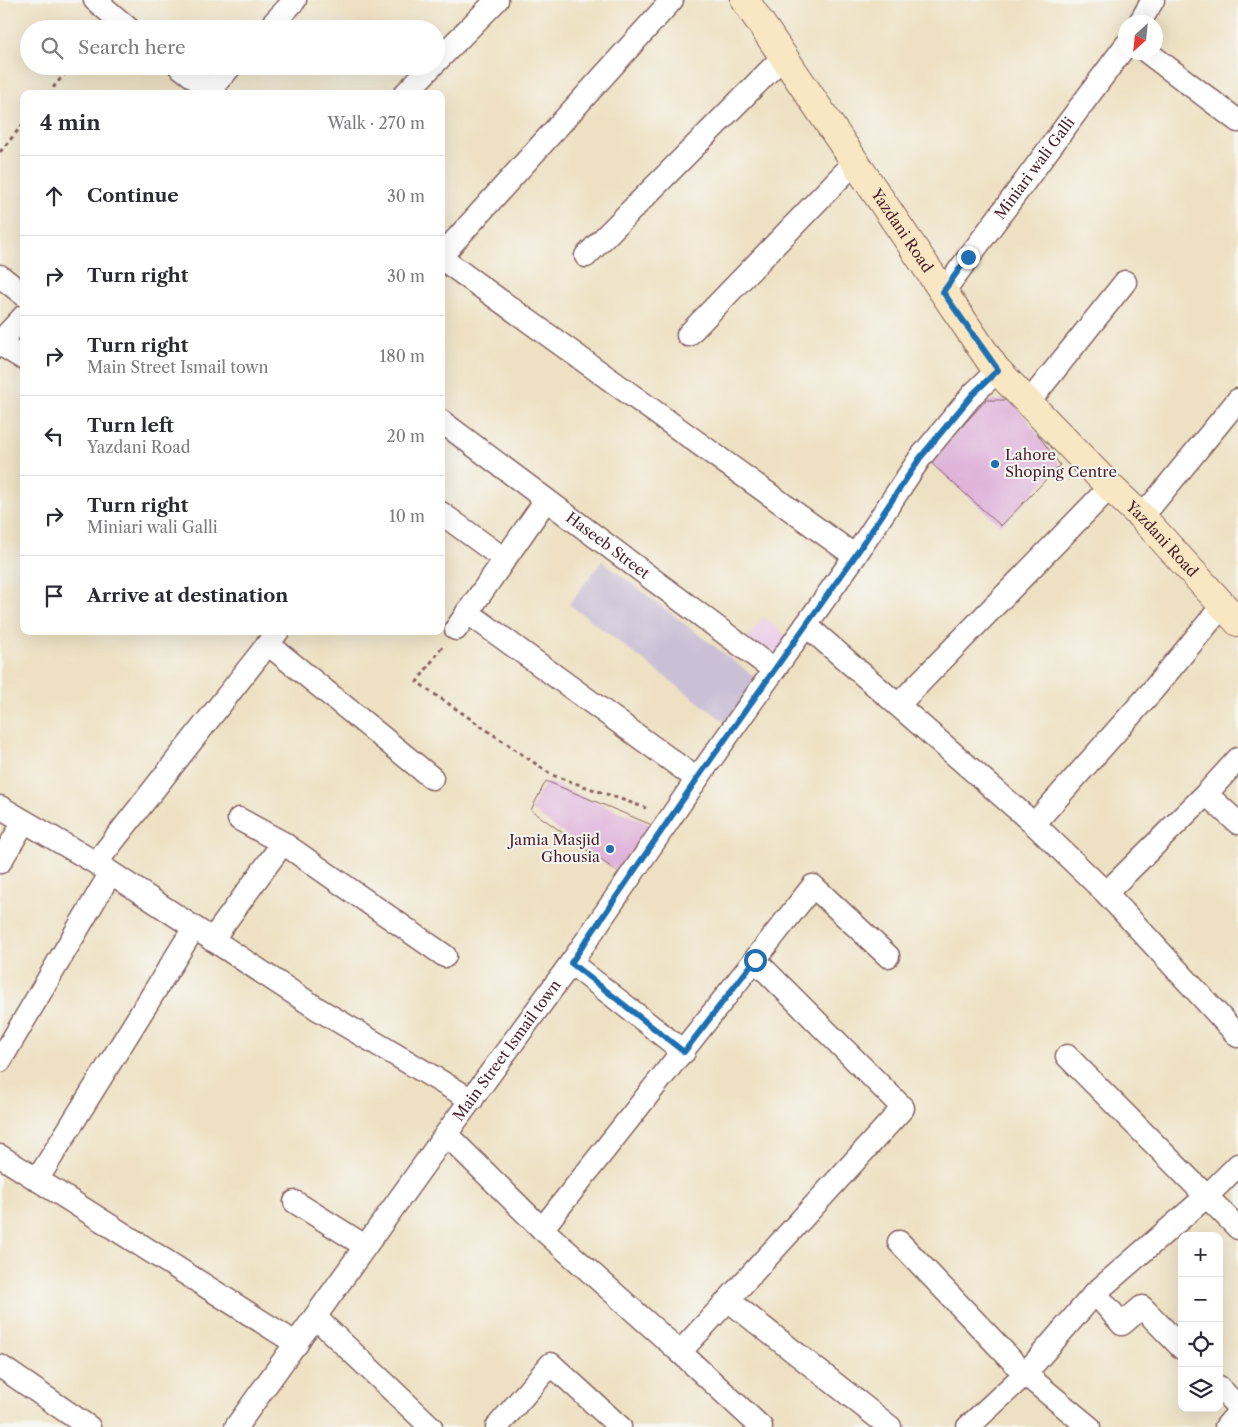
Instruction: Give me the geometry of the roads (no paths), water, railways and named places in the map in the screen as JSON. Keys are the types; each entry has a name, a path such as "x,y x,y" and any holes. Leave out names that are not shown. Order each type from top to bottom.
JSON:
{"street":[{"path":"95,0 118,20"},
{"path":"276,20 295,0"},
{"path":"445,53 497,0"},
{"path":"445,253 672,0"},
{"name":"Yazdani Road","path":"745,0 782,58 998,370 1110,488 1142,517 1231,614"},
{"path":"1144,15 1153,0"},
{"name":"Miniari wali Galli","path":"943,292 1118,56"},
{"path":"586,256 782,58"},
{"path":"1158,60 1238,121"},
{"path":"190,75 208,90"},
{"path":"212,90 224,75"},
{"path":"409,90 423,75"},
{"path":"688,335 854,163"},
{"path":"445,260 855,556"},
{"path":"0,276 20,292"},
{"path":"1029,402 1125,282"},
{"path":"20,320 0,343 20,356"},
{"name":"Main Street Ismail town","path":"236,1427 298,1344 314,1317 571,963 670,817 855,556 920,458 973,394 998,370"},
{"path":"1142,517 1238,400"},
{"name":"Haseeb Street","path":"445,424 774,670"},
{"path":"899,704 1110,488"},
{"path":"546,500 462,620 697,779"},
{"path":"445,516 504,559"},
{"path":"1034,824 1152,691 1231,614"},
{"path":"806,625 899,704 1034,824 1106,893 1238,1036"},
{"path":"0,1061 103,868 273,638 432,778"},
{"path":"1106,893 1206,794 1238,759"},
{"path":"1206,794 1238,823"},
{"path":"0,807 103,868 318,1009 472,1100"},
{"path":"239,819 284,844 445,956"},
{"path":"0,862 24,822"},
{"path":"37,1180 203,934 284,844"},
{"path":"542,1229 684,1052 813,886 888,956"},
{"path":"680,1352 903,1108 755,960"},
{"path":"571,963 684,1052"},
{"path":"1067,1056 1208,1195 1238,1228"},
{"path":"446,1134 542,1229 761,1427"},
{"path":"0,1156 298,1344"},
{"path":"968,1427 1025,1374 1095,1292 1208,1195 1238,1165"},
{"path":"296,1202 365,1246"},
{"path":"899,1242 1025,1374 1089,1427"},
{"path":"1095,1292 1122,1324 1142,1307 1178,1344"},
{"path":"728,1300 890,1427"},
{"path":"314,1317 431,1427"},
{"path":"497,1427 551,1364 620,1427"},
{"path":"0,1366 89,1427"},
{"path":"1223,1392 1238,1407"},
{"path":"1226,1427 1238,1413"}],"place":[{"name":"Lahore Shoping Centre","path":"995,464"},
{"name":"Jamia Masjid Ghousia","path":"610,849"}]}
